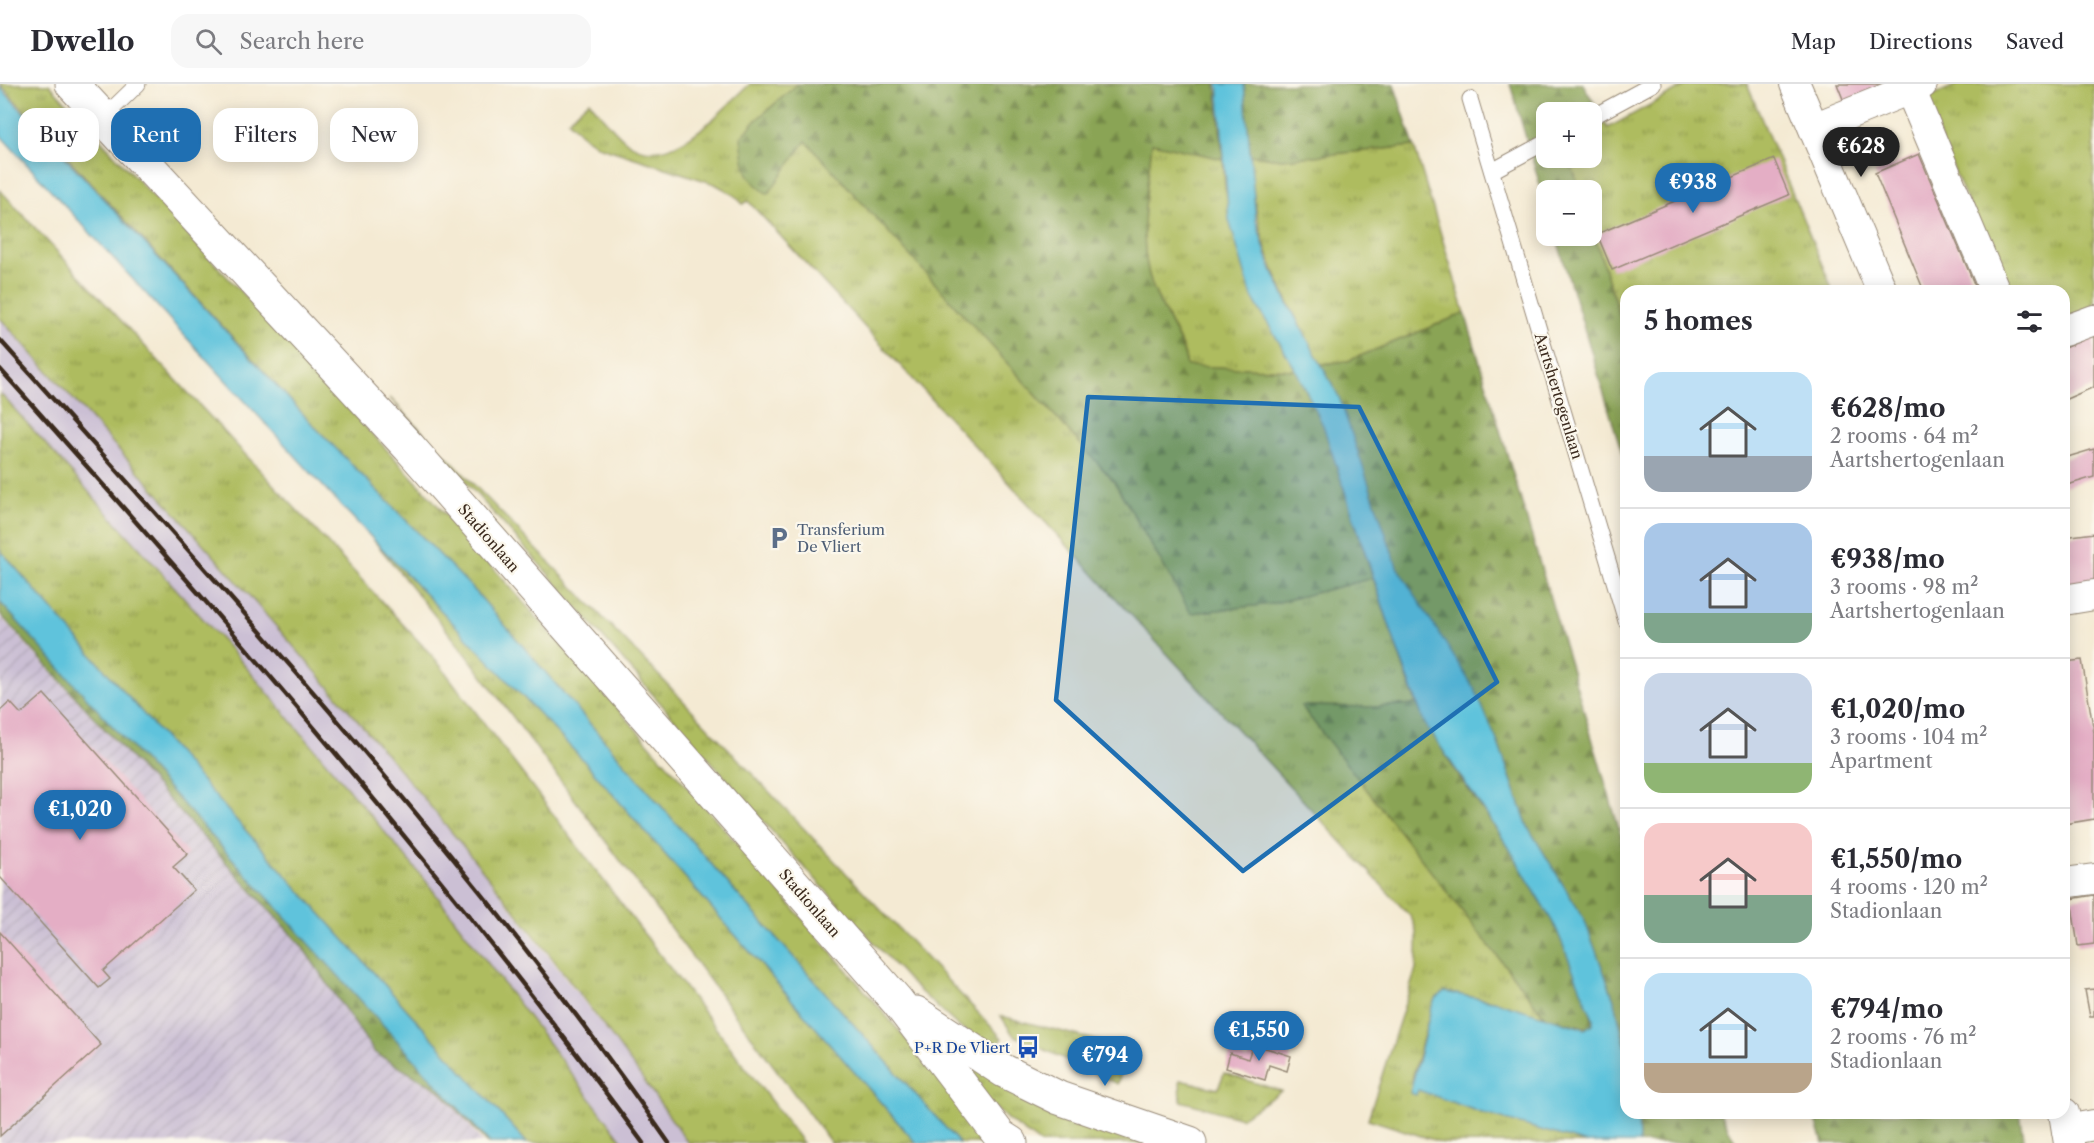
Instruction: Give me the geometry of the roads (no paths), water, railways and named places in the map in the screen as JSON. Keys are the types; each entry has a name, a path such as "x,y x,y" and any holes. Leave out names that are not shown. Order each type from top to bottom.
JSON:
{"main road":[{"name":"Stadionlaan","path":"72,84 409,447 897,1001 1000,1136 1011,1143"},
{"name":"Stadionlaan","path":"897,1001 1004,1071 1059,1098 1190,1143"}],"street":[{"path":"1795,84 1879,285"},
{"path":"1814,128 1916,87 1993,285"},
{"path":"2070,330 2094,320"},
{"path":"2070,882 2094,879"}],"lane":[{"path":"103,118 138,84"},
{"path":"1602,112 1653,84"},
{"name":"Aartshertogenlaan","path":"1470,99 1620,601"},
{"path":"1492,171 1536,147"}],"water":[{"path":"1218,84 1244,84 1256,220 1269,263 1286,300 1339,397 1397,567 1475,690 1498,743 1528,827 1584,919 1615,1002 1620,1023 1620,1119 1638,1119 1639,1143 1587,1143 1485,1114 1418,1090 1416,1095 1410,1093 1431,1009 1435,999 1445,992 1498,1002 1585,1029 1593,1024 1593,1019 1556,928 1508,846 1425,724 1396,645 1323,425 1296,370 1252,297 1229,220"},
{"path":"0,87 19,108 18,155 0,135"},
{"path":"25,162 69,162 314,426 476,592 732,888 959,1143 916,1143 584,761 334,498"},
{"path":"0,550 229,812 527,1143 490,1143 0,602"}],"railway":[{"path":"0,340 347,731 513,933 593,1037 669,1143"},
{"path":"0,369 250,652 411,844 490,942 643,1143"}],"place":[{"name":"Transferium De Vliert","path":"779,538"},
{"name":"P+R De Vliert","path":"1028,1047"}]}
